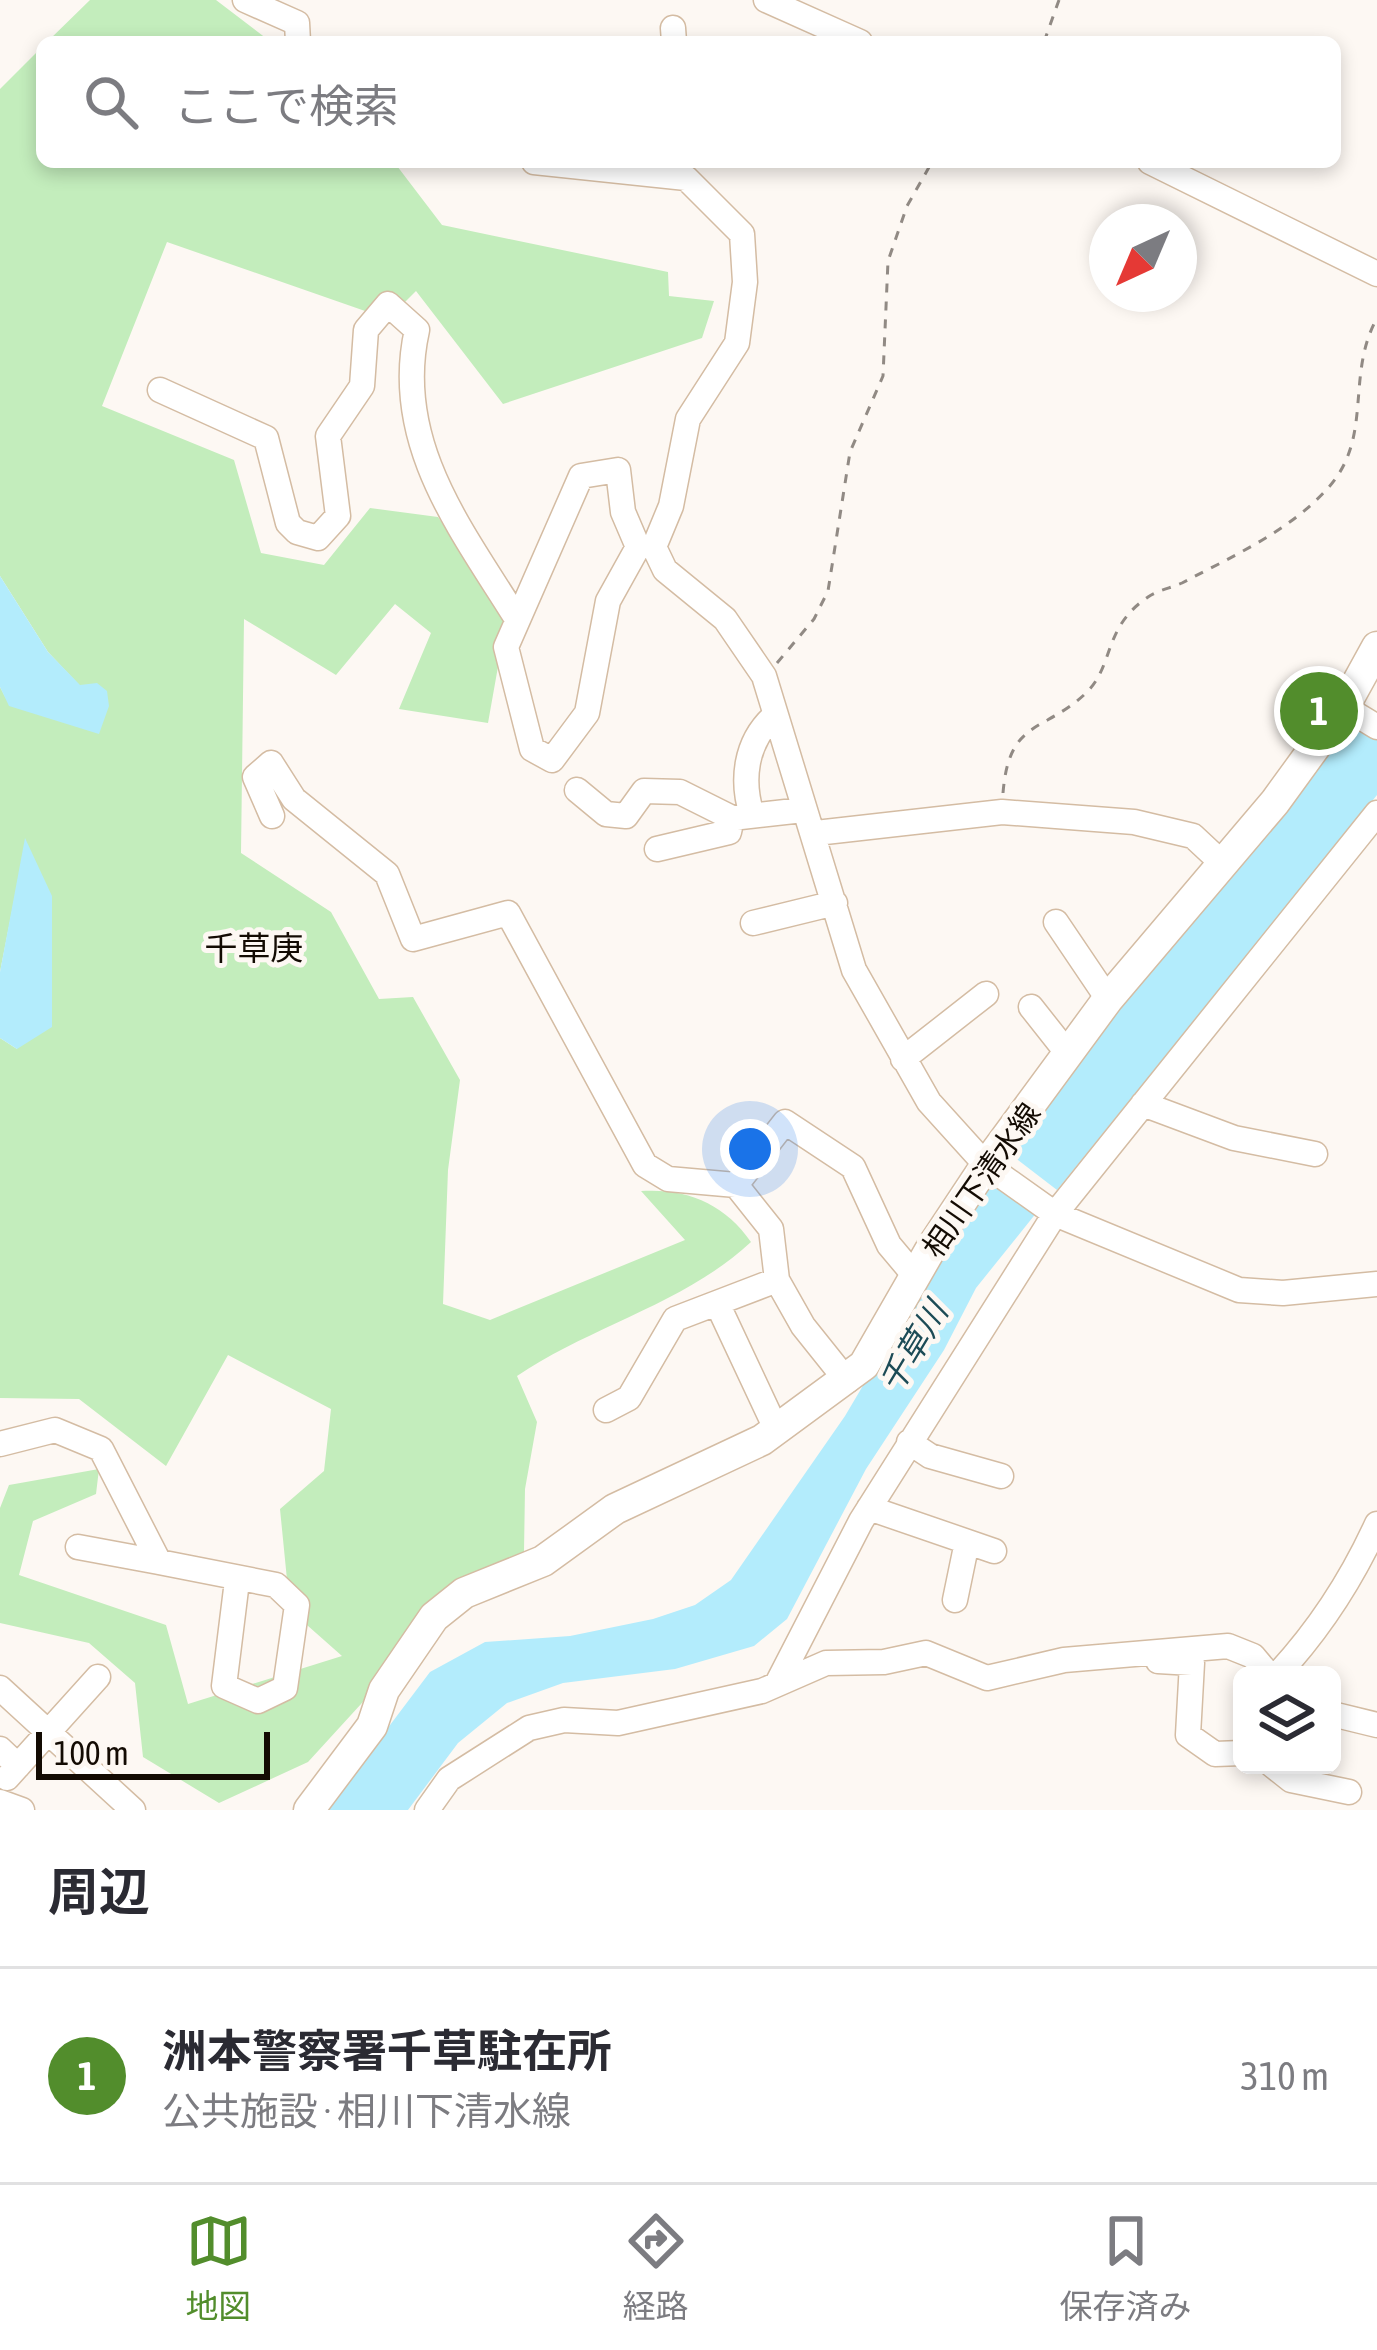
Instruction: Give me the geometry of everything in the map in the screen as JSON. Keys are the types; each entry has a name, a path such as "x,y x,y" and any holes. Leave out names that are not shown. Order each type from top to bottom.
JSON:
{"main road":[{"name":"相川下清水線","path":"309,1810 372,1726 385,1690 434,1617 464,1593 543,1561 615,1509 777,1430 864,1365 915,1276 1108,999 1223,863 1344,707 1377,647"}],"street":[{"path":"245,0 297,22 298,36"},
{"path":"766,0 847,36"},
{"path":"646,168 683,170 742,234 745,282 737,343 688,419 671,506 646,547 608,601 587,713 552,760 532,749 506,647 515,616 581,476 618,470 622,512 646,547 664,570 725,620 764,676 854,970 929,1102 990,1169 1050,1212 1239,1290 1282,1293 1377,1284"},
{"path":"1162,168 1377,274"},
{"path":"160,390 266,438 288,523 297,532 318,538 338,516 328,436 362,386 366,330 388,304 417,330 410,382 432,484 515,616"},
{"path":"1344,707 1377,727"},
{"path":"658,849 720,838 729,832 742,816 755,734 773,717"},
{"path":"272,816 255,777 271,763 294,799 387,874 413,939 508,913 644,1166 668,1179 736,1185 771,1229 777,1280 803,1326 847,1381"},
{"path":"577,790 606,814 626,816 644,791 680,792 742,816 803,810"},
{"path":"815,833 1002,812 1134,822 1193,836 1223,863"},
{"path":"778,1682 869,1508 1050,1212 1377,813"},
{"path":"753,923 835,903"},
{"path":"1056,922 1108,999"},
{"path":"903,1059 986,994"},
{"path":"1031,1007 1069,1055"},
{"path":"1143,1104 1234,1138 1315,1154"},
{"path":"736,1185 785,1122 853,1167 890,1245 915,1276"},
{"path":"606,1410 629,1398 675,1319 777,1280"},
{"path":"717,1303 777,1430"},
{"path":"0,1444 55,1430 101,1449 159,1562"},
{"path":"909,1442 930,1456 1001,1476"},
{"path":"869,1508 994,1551"},
{"path":"1281,1666 1322,1622 1377,1524"},
{"path":"955,1600 967,1542"},
{"path":"78,1547 277,1585 297,1605 285,1688 258,1701 224,1686 237,1581"},
{"path":"427,1810 449,1779 529,1728 564,1720 618,1723 762,1691 826,1663 884,1663 919,1654 987,1678 1132,1652 1228,1646 1264,1666"},
{"path":"1132,1652 1141,1660 1192,1663 1188,1736 1215,1754 1233,1753"},
{"path":"22,1810 6,1774 98,1677"},
{"path":"0,1688 133,1810"},
{"path":"1341,1716 1377,1725"},
{"path":"1283,1774 1291,1780 1349,1792"}],"path":[{"path":"1046,36 1059,0"},
{"path":"764,676 797,643 828,591 850,452 883,376 888,261 907,206 929,168"},
{"path":"1002,812 1005,769 1020,738 1095,683 1114,628 1132,610 1151,595 1276,530 1339,476 1356,447 1357,378 1377,317"}],"green space":[{"path":"90,0 216,0 263,36 53,36"},
{"path":"36,53 36,168 399,168 442,225 668,272 669,296 714,301 702,338 503,404 416,291 388,319 167,242 102,406 234,460 261,553 324,565 370,508 438,517 507,616 488,723 399,709 431,633 395,604 336,675 244,619 241,853 331,912 379,999 413,997 460,1080 448,1170 443,1304 490,1320 685,1240 641,1191 674,1192 703,1201 729,1218 751,1242 697,1282 517,1376 537,1422 525,1489 524,1552 427,1609 372,1692 308,1762 219,1803 143,1757 135,1683 89,1643 0,1623 0,1508 9,1485 99,1469 96,1494 33,1521 19,1575 166,1625 188,1704 342,1656 290,1610 280,1509 324,1471 331,1409 228,1355 166,1466 79,1399 0,1398 0,1038 17,1049 26,840 0,972 0,687 10,706 80,686 48,652 0,576 0,89"}],"water":[{"path":"0,576 48,652 80,685 97,683 107,691 109,706 99,734 9,706 0,687"},
{"path":"1353,721 1377,734 1377,795 1057,1190 1005,1150 1104,1017 1343,724"},
{"path":"25,838 52,896 52,1027 17,1049 0,1038 0,972"},
{"name":"千草川","path":"997,1181 1037,1212 976,1288 944,1350 866,1469 787,1619 754,1646 675,1669 563,1683 507,1703 458,1743 408,1810 326,1810 430,1672 485,1642 570,1636 653,1619 695,1605 731,1580 845,1416 983,1183"}],"place":[{"name":"洲本警察署千草駐在所","path":"1319,711"}],"district":[{"name":"千草庚","path":"254,948"}]}
